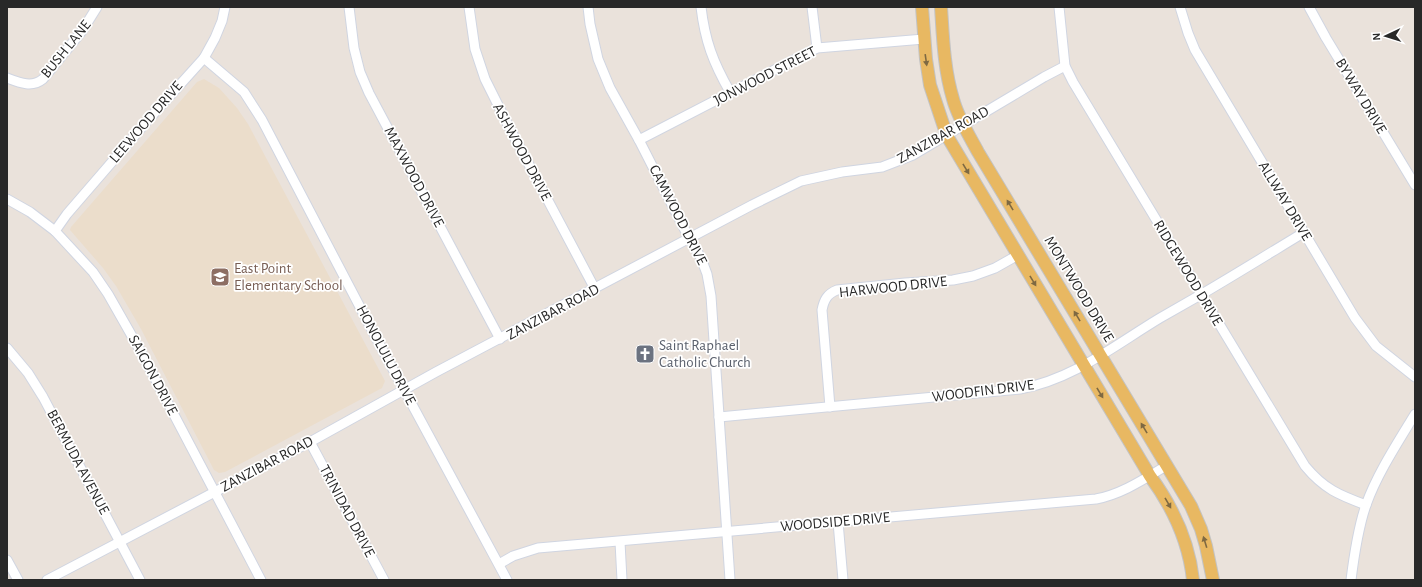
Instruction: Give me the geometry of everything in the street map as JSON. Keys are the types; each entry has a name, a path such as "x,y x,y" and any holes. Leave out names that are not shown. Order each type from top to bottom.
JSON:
{"main road":[{"path":"922,7 924,39 930,85 947,136 1150,476 1171,508 1182,534 1193,580"},
{"name":"MONTWOOD DRIVE","path":"941,7 947,76 953,100 964,126 978,152 1191,506 1201,529 1213,580"}],"street":[{"name":"BUSH LANE","path":"7,78 30,85 43,79 82,31 97,7"},
{"name":"LEEWOOD DRIVE","path":"55,231 67,214 204,58 222,22 225,7"},
{"name":"MAXWOOD DRIVE","path":"349,7 354,48 360,72 369,94 500,340"},
{"name":"ASHWOOD DRIVE","path":"469,7 475,49 485,79 508,127 595,289"},
{"name":"CAMWOOD DRIVE","path":"588,7 590,24 598,59 610,88 701,258 707,274 719,417 730,580"},
{"path":"701,7 703,27 713,60 730,92"},
{"path":"812,7 817,48"},
{"name":"RIDGEWOOD DRIVE","path":"1059,7 1065,66 1201,295 1305,466 1311,474 1329,490 1339,496 1366,505"},
{"name":"ALLWAY DRIVE","path":"1180,7 1195,50 1355,318 1364,331 1386,355 1415,377"},
{"name":"BYWAY DRIVE","path":"1309,7 1326,38 1415,185"},
{"name":"JONWOOD STREET","path":"639,140 817,48 924,39"},
{"name":"HONOLULU DRIVE","path":"204,58 244,92 262,120 507,580"},
{"name":"ZANZIBAR ROAD","path":"47,580 310,442 752,205 801,182 824,175 858,171 893,164 913,156 998,104 1065,66"},
{"name":"SAIGON DRIVE","path":"7,199 30,212 55,231 93,272 108,294 141,352 261,580"},
{"name":"WOODFIN DRIVE","path":"719,417 1020,389 1047,382 1065,376 1084,366 1160,318 1303,233"},
{"name":"HARWOOD DRIVE","path":"830,406 822,310 824,301 828,296 837,290 953,280 972,276 995,268 1018,255"},
{"name":"BERMUDA AVENUE","path":"7,348 28,372 43,397 140,580"},
{"path":"1351,580 1366,505 1392,452 1415,414"},
{"name":"TRINIDAD DRIVE","path":"310,442 384,580"},
{"name":"WOODSIDE DRIVE","path":"499,564 513,556 538,548 1096,499 1119,492 1166,466"},
{"path":"838,522 843,580"},
{"path":"620,542 622,580"},
{"path":"7,560 18,580"}],"shaded area":[{"name":"East Point Elementary School","path":"204,79 219,88 237,108 248,124 385,381 382,388 225,472 219,473 214,470 141,329 116,286 103,268 70,230 197,82"}],"place":[{"name":"East Point Elementary School","path":"220,277"},
{"name":"Saint Raphael Catholic Church","path":"645,354"}]}
